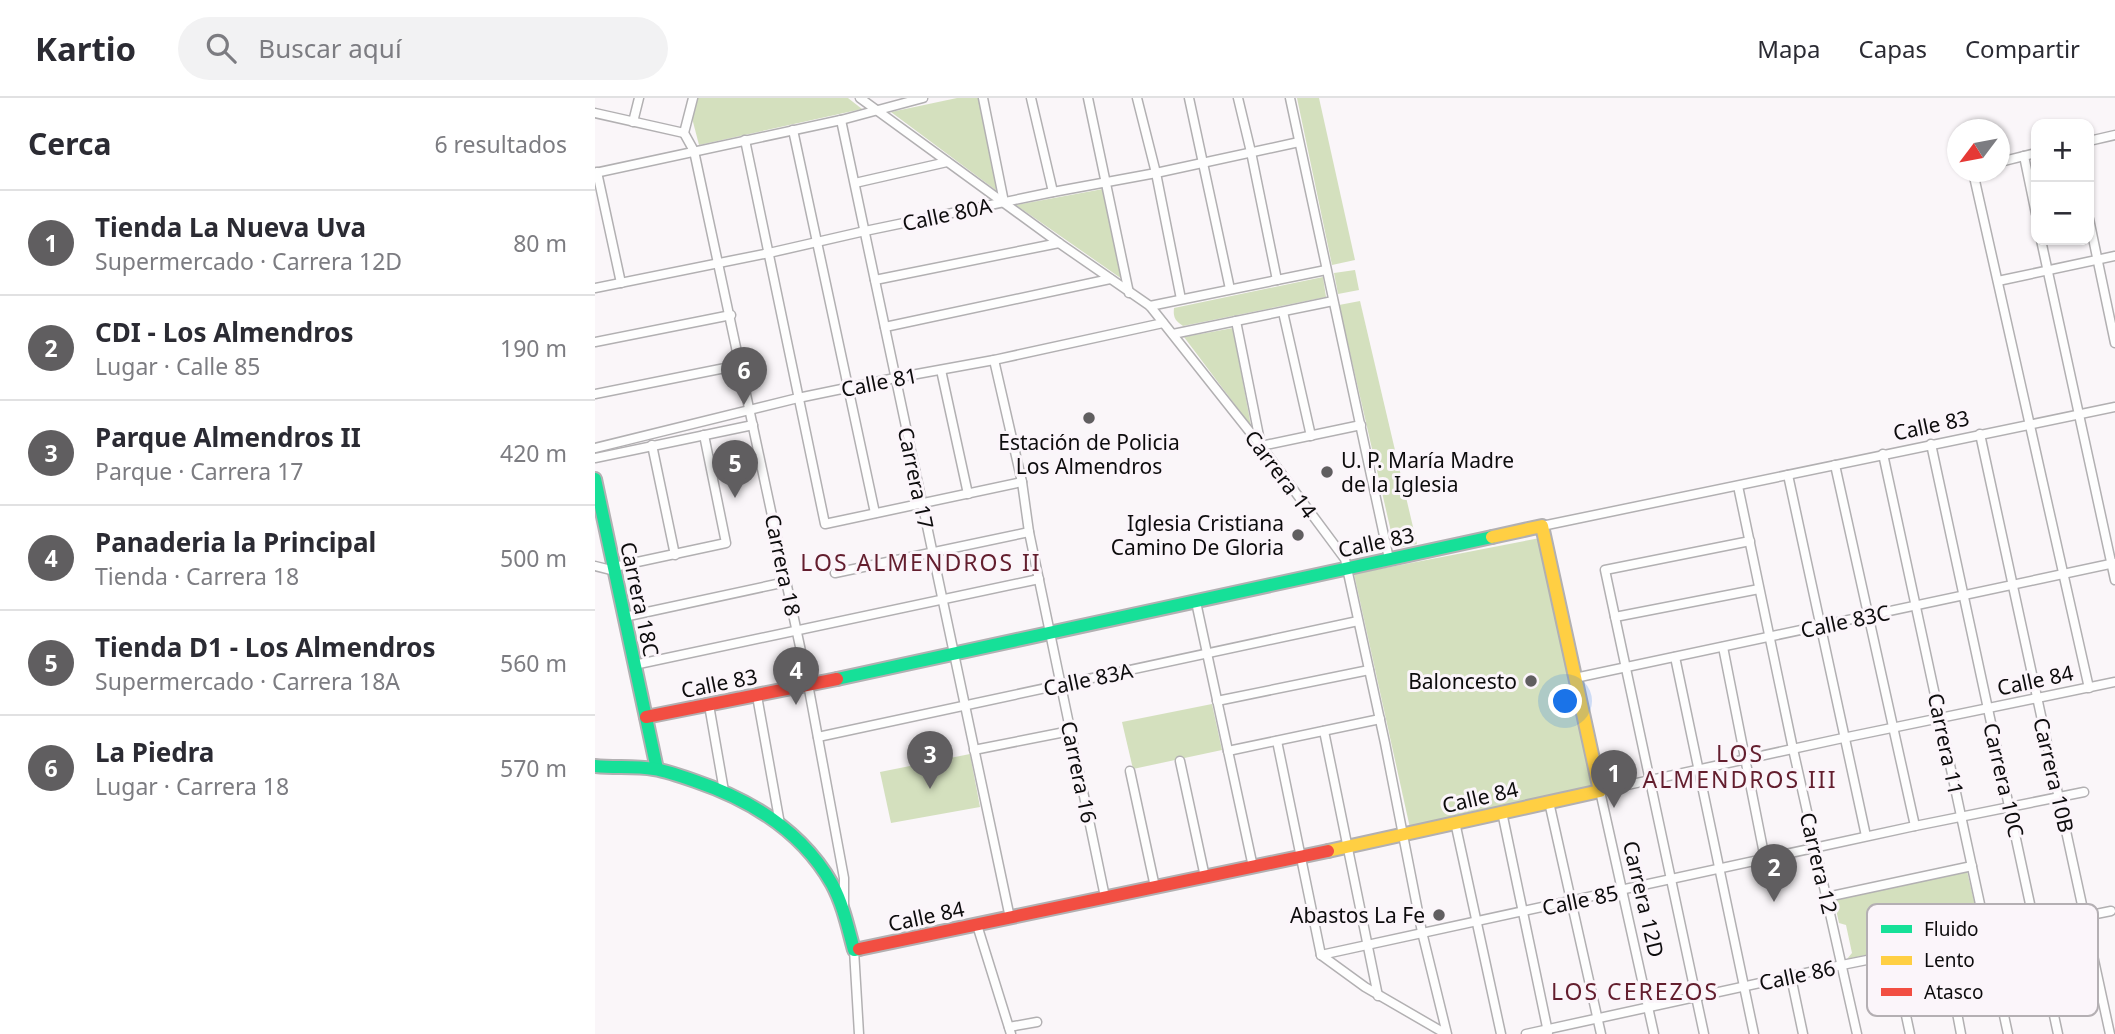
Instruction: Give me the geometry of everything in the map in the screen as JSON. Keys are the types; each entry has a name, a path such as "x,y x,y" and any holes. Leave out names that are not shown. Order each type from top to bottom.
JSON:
{"street":[{"path":"633,122 639,98"},
{"path":"595,113 684,134 693,98"},
{"name":"Carrera 14","path":"860,98 1150,306 1261,446 1345,559 1404,835 1422,933 1446,1034"},
{"path":"621,283 596,173 841,120 898,101 923,98"},
{"path":"983,98 1004,202"},
{"path":"1031,98 1053,192"},
{"path":"1088,98 1129,293"},
{"path":"1137,98 1156,173 1181,299"},
{"path":"1189,98 1230,289"},
{"path":"1238,98 1277,280"},
{"path":"1290,98 1389,559"},
{"name":"Carrera 17","path":"841,120 1010,918"},
{"path":"793,130 876,513"},
{"name":"Carrera 18","path":"684,134 694,151 720,264 808,684 844,878 844,914"},
{"path":"2094,140 2115,135"},
{"path":"745,140 825,524 1022,482"},
{"name":"Calle 80A","path":"595,288 1299,142"},
{"path":"2010,160 2031,154"},
{"path":"2024,156 2031,190"},
{"path":"855,183 947,162"},
{"path":"1975,182 2089,688"},
{"path":"2094,242 2115,343"},
{"path":"875,280 1059,243"},
{"path":"2042,245 2115,580"},
{"path":"1998,281 2115,256"},
{"path":"1150,306 1326,270"},
{"path":"884,327 1109,279"},
{"path":"1173,334 1333,301"},
{"path":"1283,312 1311,436"},
{"path":"595,342 731,315"},
{"path":"1236,321 1261,446 1361,425"},
{"name":"Calle 81","path":"595,447 798,398 994,360 1164,323"},
{"name":"Carrera 16","path":"994,360 1022,482 1029,532 1105,897"},
{"path":"595,394 740,365"},
{"path":"941,370 968,494"},
{"name":"Calle 83","path":"646,717 757,696 1542,526 2115,407"},
{"path":"595,458 753,425"},
{"name":"Carrera 10B","path":"1980,434 2082,904"},
{"path":"595,566 614,569 726,543 704,435"},
{"name":"Carrera 10C","path":"1931,444 2032,904"},
{"path":"652,445 675,555"},
{"name":"Carrera 11","path":"1883,454 1980,904"},
{"path":"1835,465 1915,826"},
{"path":"1788,475 1843,738 1867,836"},
{"name":"Carrera 18C","path":"595,479 599,520 614,569 657,769"},
{"name":"Carrera 12","path":"1738,485 1793,749 1857,1034"},
{"name":"Carrera 12D","path":"1542,526 1654,1034"},
{"path":"835,573 1029,532"},
{"path":"1704,1034 1605,570 1750,541"},
{"name":"Calle 83C","path":"1576,678 2113,564"},
{"path":"634,664 1039,579"},
{"path":"624,617 786,582"},
{"path":"1615,617 1759,589"},
{"path":"1196,602 1254,867"},
{"name":"Calle 83A","path":"818,737 1359,621"},
{"path":"1723,647 1765,859"},
{"path":"1675,657 1754,1034"},
{"path":"1217,701 1369,670"},
{"name":"Calle 84","path":"854,950 2115,682"},
{"path":"757,696 781,824"},
{"path":"709,705 724,791"},
{"path":"1228,751 1380,719"},
{"path":"974,750 1070,731"},
{"path":"1324,731 1378,996"},
{"path":"1277,741 1321,955 1378,996 1446,1034"},
{"path":"1181,761 1205,877"},
{"path":"595,766 657,769 694,779 754,806 781,824 801,842 832,885 844,914 854,950 859,1034"},
{"path":"1130,771 1155,887"},
{"name":"Calle 85","path":"1321,955 1867,836 2084,792"},
{"path":"1549,802 1601,1034"},
{"path":"1502,812 1548,1032"},
{"path":"1455,822 1501,1034"},
{"path":"1827,897 1972,866"},
{"name":"Calle 86","path":"2098,914 2111,911"},
{"path":"978,925 1010,1031 1037,1023"},
{"name":"Calle 86","path":"1525,1034 1548,1032 1598,1017 1867,961"},
{"path":"1791,977 1803,1034"},
{"name":"Carrera 10B","path":"2098,977 2110,1034"},
{"path":"1906,1016 1910,1034"},
{"path":"1958,1016 1961,1034"},
{"name":"Carrera 11","path":"2004,1016 2008,1034"},
{"name":"Carrera 10C","path":"2055,1016 2059,1034"}],"green space":[{"path":"697,98 848,98 862,109 699,145 692,118"},
{"path":"957,98 979,98 997,191 891,112"},
{"path":"1297,98 1319,98 1355,260 1332,265"},
{"path":"1103,189 1122,279 1016,205"},
{"path":"1355,270 1359,290 1338,294 1334,273"},
{"path":"1323,277 1326,297 1183,326 1174,316 1174,308"},
{"path":"1360,301 1417,544 1395,549 1339,305"},
{"path":"1233,328 1251,426 1184,337"},
{"path":"1540,538 1593,788 1410,828 1354,574"},
{"path":"1212,704 1222,750 1133,769 1122,722"},
{"path":"970,754 980,807 891,823 880,772"},
{"path":"1967,871 1975,904 1867,904 1867,955 1847,959 1852,953 1846,925 1839,923 1834,900"}],"traffic: fast":[{"path":"595,479 657,769"},
{"path":"837,679 1492,537"},
{"path":"595,766 647,768 674,774 736,798 773,820 806,848 820,865 839,900 854,950 859,949"}],"traffic: slow":[{"path":"1328,851 1600,791 1542,526 1492,537"}],"traffic: jam":[{"path":"646,717 837,679"},
{"path":"859,949 1328,851"}],"place":[{"name":"La Piedra","path":"744,405"},
{"name":"Estación de Policia Los Almendros","path":"1089,418"},
{"name":"U. P. María Madre de la Iglesia","path":"1327,472"},
{"name":"Tienda D1 - Los Almendros","path":"735,498"},
{"name":"Iglesia Cristiana Camino De Gloria","path":"1298,535"},
{"name":"Baloncesto","path":"1531,681"},
{"name":"Panaderia la Principal","path":"796,705"},
{"name":"Parque Almendros II","path":"930,789"},
{"name":"Tienda La Nueva Uva","path":"1614,808"},
{"name":"CDI - Los Almendros","path":"1774,902"},
{"name":"Abastos La Fe","path":"1439,915"}],"district":[{"name":"LOS ALMENDROS II","path":"921,562"},
{"name":"LOS ALMENDROS III","path":"1740,766"},
{"name":"LOS CEREZOS","path":"1635,991"}]}
